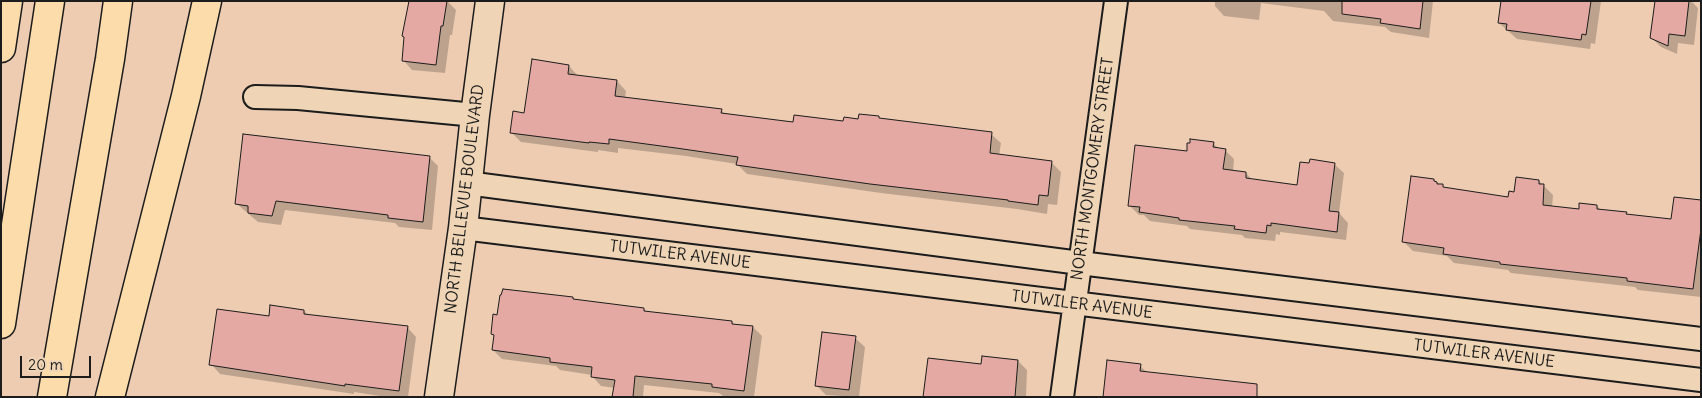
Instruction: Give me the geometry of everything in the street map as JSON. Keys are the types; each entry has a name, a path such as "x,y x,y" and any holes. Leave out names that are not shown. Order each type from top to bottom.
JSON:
{"highway":[{"path":"1,48 8,1"},
{"path":"1,324 50,1"},
{"path":"52,397 110,59 118,1"},
{"path":"110,397 186,96 207,1"}],"street":[{"name":"NORTH BELLEVUE BOULEVARD","path":"440,397 463,228 490,1"},
{"name":"NORTH MONTGOMERY STREET","path":"1062,397 1116,1"},
{"path":"255,97 298,98 475,115"},
{"path":"467,183 1080,263 1701,339"},
{"name":"TUTWILER AVENUE","path":"463,228 1701,380"}],"building":[{"path":"409,1 447,1 443,26 441,26 436,65 402,61 404,37 402,36"},
{"path":"1342,1 1423,1 1420,29 1380,23 1381,19 1342,14"},
{"path":"1501,1 1591,1 1586,35 1582,34 1581,40 1506,30 1507,24 1498,23"},
{"path":"1655,1 1689,1 1685,36 1669,34 1668,46 1650,38"},
{"path":"532,59 569,65 568,74 617,80 615,96 722,109 721,113 793,122 794,115 843,121 844,117 858,119 859,114 992,132 990,153 1052,161 1048,196 1039,195 1038,205 736,165 738,157 676,148 609,139 609,144 589,143 510,133 513,111 524,113"},
{"path":"243,134 430,156 423,222 388,218 388,215 276,201 272,216 248,213 248,206 235,204"},
{"path":"1190,139 1214,142 1213,147 1226,149 1223,169 1246,172 1246,178 1297,185 1300,162 1309,163 1310,159 1335,163 1329,211 1339,212 1337,232 1271,223 1271,226 1267,225 1266,233 1234,229 1235,226 1179,220 1179,218 1139,212 1140,207 1128,206 1135,145 1187,151 1187,143 1190,143"},
{"path":"1411,176 1434,179 1437,184 1443,184 1443,187 1508,197 1509,191 1514,192 1516,177 1539,180 1539,184 1544,184 1543,205 1579,209 1579,203 1597,205 1597,209 1671,219 1674,197 1701,200 1701,229 1693,289 1627,281 1627,278 1500,264 1500,262 1443,254 1444,248 1402,242"},
{"path":"503,289 573,297 573,299 644,308 644,311 732,321 732,324 753,326 744,391 712,387 712,384 635,376 633,397 612,397 615,380 591,377 592,367 550,362 550,358 492,350 494,335 491,334 493,314 497,315 500,295"},
{"path":"270,305 304,310 304,314 408,326 399,391 345,384 345,386 209,365 217,309 269,316"},
{"path":"822,332 856,336 849,390 815,386"},
{"path":"982,356 1018,360 1015,397 923,397 928,358 981,364"},
{"path":"1107,360 1141,364 1140,371 1257,384 1257,397 1103,397"}]}
